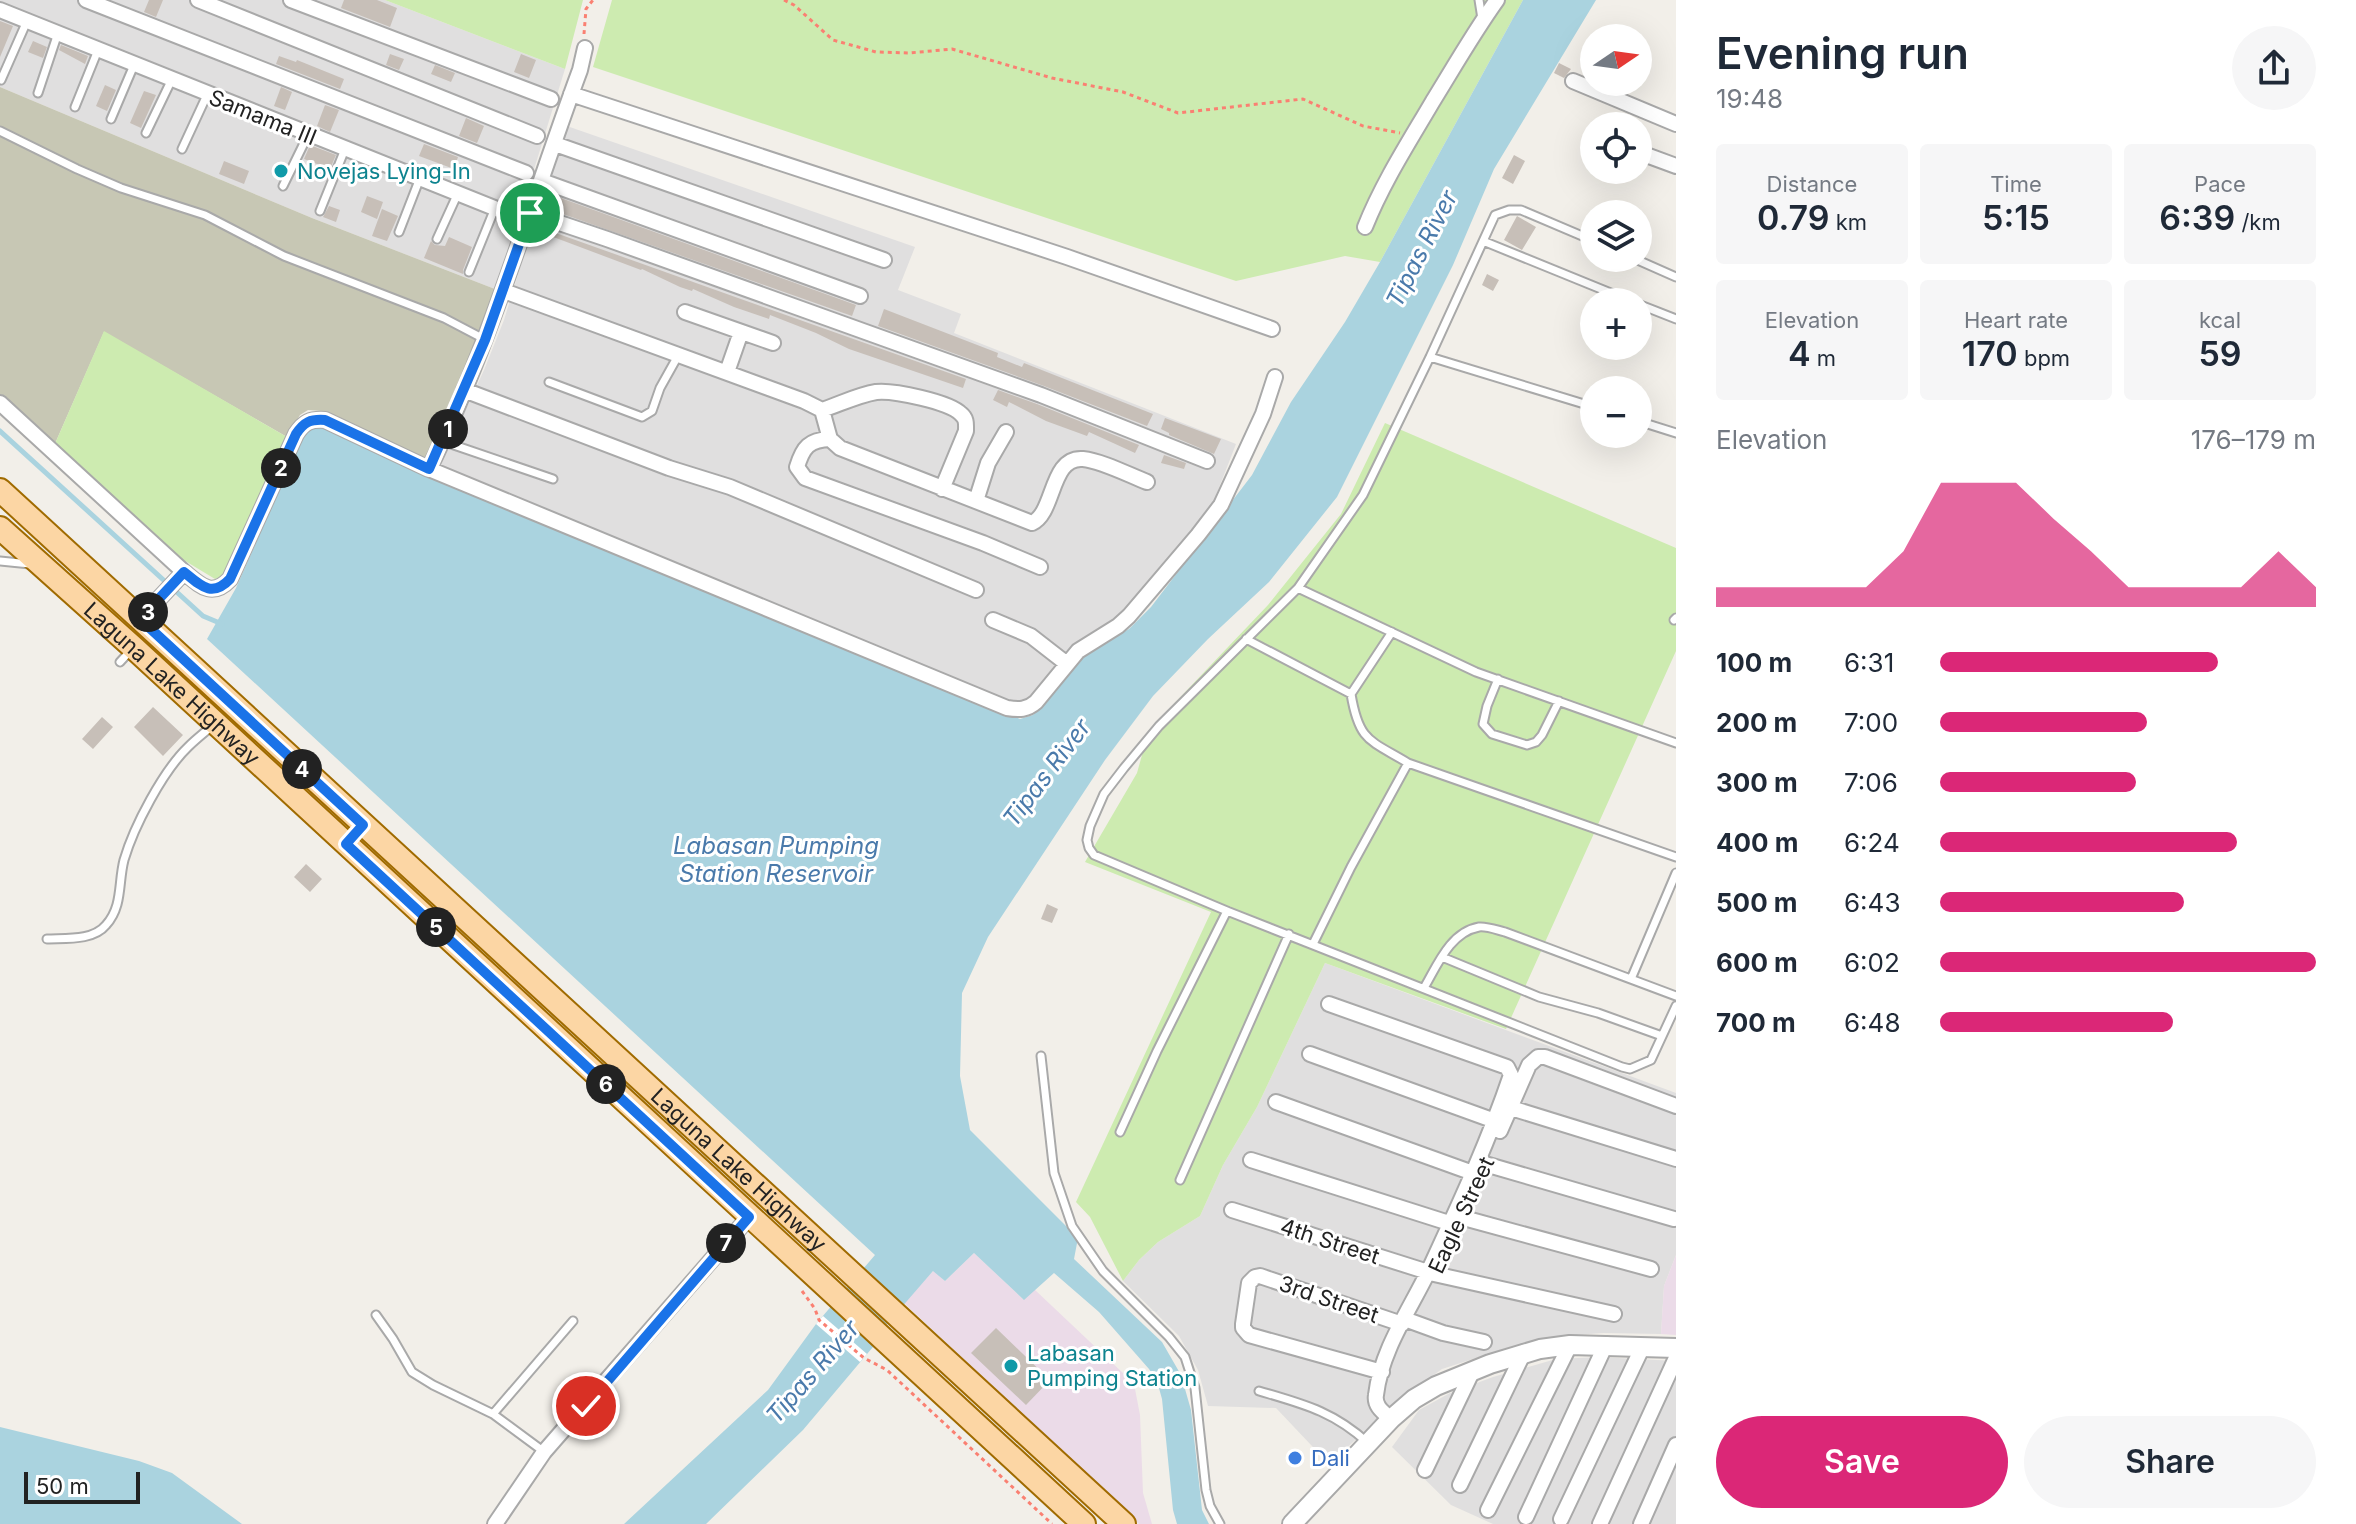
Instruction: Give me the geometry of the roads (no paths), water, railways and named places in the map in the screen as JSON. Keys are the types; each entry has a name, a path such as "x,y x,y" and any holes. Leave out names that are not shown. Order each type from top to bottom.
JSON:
{"main road":[{"name":"Laguna Lake Highway","path":"0,490 145,615 363,825 1124,1524"},
{"name":"Laguna Lake Highway","path":"0,528 127,655 215,723 1084,1524"},
{"path":"346,844 363,825"}],"street":[{"path":"86,0 526,173"},
{"path":"198,0 537,136"},
{"path":"291,0 551,99"},
{"path":"1365,227 1377,198 1413,135 1497,0"},
{"name":"Samama Ⅲ","path":"0,10 495,208 607,239 1041,395 1207,461"},
{"path":"429,469 504,291 585,48"},
{"path":"1573,81 1676,124"},
{"path":"571,94 1067,257 1272,329"},
{"path":"555,144 884,260"},
{"path":"1652,157 1676,166"},
{"path":"542,181 860,296"},
{"path":"504,291 822,410 867,394 892,392 959,411 967,422 966,431 942,489"},
{"path":"685,312 773,343"},
{"path":"727,372 741,332"},
{"path":"0,403 179,578 202,587 222,587 230,579 296,434 303,423 325,420 429,469 1007,708 1029,708 1078,651 1129,616 1221,505 1263,414 1275,377"},
{"path":"464,390 669,468 730,487 976,590"},
{"path":"822,410 830,439 840,448 1032,523 1042,517 1054,483 1065,465 1080,458 1147,482"},
{"path":"976,501 988,463 1006,432"},
{"path":"830,439 811,442 806,446 797,467 805,478 1040,567"},
{"path":"145,615 179,578"},
{"path":"993,620 1031,636 1067,664"},
{"name":"Eagle Street","path":"1329,1004 1507,1067 1511,1075 1479,1168"},
{"path":"1310,1054 1495,1121"},
{"name":"Eagle Street","path":"1391,1419 1376,1402 1382,1372 1529,1065 1538,1057 1545,1057 1676,1106"},
{"path":"1276,1102 1479,1168 1674,1219"},
{"path":"1511,1108 1676,1159"},
{"path":"1251,1160 1455,1220 1651,1269"},
{"name":"4th Street","path":"1232,1210 1431,1273 1614,1314"},
{"path":"495,1524 544,1452 749,1217"},
{"name":"3rd Street","path":"1382,1372 1249,1335 1243,1328 1249,1283 1260,1276 1443,1333 1484,1342"},
{"path":"1526,1517 1606,1344"},
{"path":"1292,1524 1391,1419 1414,1399 1436,1386 1524,1352 1570,1345 1606,1344 1676,1348"},
{"path":"1488,1510 1570,1345"},
{"path":"1561,1519 1643,1346"},
{"path":"1460,1485 1524,1352"},
{"path":"1600,1524 1676,1358"},
{"path":"1425,1470 1473,1370"},
{"path":"1641,1524 1676,1445"}],"lane":[{"path":"1479,0 1482,21"},
{"path":"1,80 27,21"},
{"path":"38,93 58,33"},
{"path":"75,107 98,50"},
{"path":"111,119 134,65"},
{"path":"146,133 172,79"},
{"path":"182,149 207,95"},
{"path":"0,131 121,188 205,215 284,256 433,313 485,340"},
{"path":"283,186 308,135"},
{"path":"320,211 345,149"},
{"path":"399,232 420,178"},
{"path":"437,239 458,193"},
{"path":"469,272 495,208"},
{"path":"1580,235 1521,210 1495,215 1363,495 1298,588 1159,726 1124,768 1104,794 1087,840 1094,855 1227,911 1622,1067 1630,1069 1651,1060 1676,1006"},
{"path":"1483,241 1599,288"},
{"path":"1652,266 1676,277"},
{"path":"1652,309 1676,319"},
{"path":"549,382 642,417 652,411 660,388 679,354"},
{"path":"1430,357 1580,403"},
{"path":"1652,425 1676,433"},
{"path":"442,441 553,479"},
{"path":"0,561 40,565"},
{"path":"1298,588 1476,672 1676,743"},
{"path":"1392,632 1351,694 1355,719 1367,738 1408,763 1676,857"},
{"path":"1246,639 1351,694"},
{"path":"1498,679 1483,724 1492,734 1527,745 1536,742 1559,701"},
{"path":"47,939 83,937 106,926 119,903 124,860 146,807 187,748 215,723"},
{"path":"1313,944 1408,763"},
{"path":"1631,979 1676,873"},
{"path":"1120,1132 1227,911"},
{"path":"1424,988 1452,943 1480,927 1505,932 1676,996"},
{"path":"1180,1180 1289,934"},
{"path":"1442,957 1539,997 1598,1013 1662,1036"},
{"path":"1041,1056 1054,1173 1072,1226 1103,1271 1185,1357 1195,1388 1206,1490 1220,1524"},
{"path":"376,1315 412,1372 493,1414 544,1452"},
{"path":"493,1414 573,1321"},
{"path":"1259,1391 1334,1417 1369,1444"}],"water":[{"name":"Labasan Pumping Station Reservoir","path":"1523,0 1596,0 1494,169 1453,265 1337,497 1269,582 1153,696 1105,760 988,937 962,993 960,1076 970,1130 1078,1238 1074,1259 1162,1342 1181,1375 1191,1410 1202,1510 1209,1524 1177,1524 1162,1399 1157,1381 1149,1369 1099,1312 1054,1273 1024,1300 974,1253 945,1281 933,1271 803,1430 706,1524 624,1524 768,1390 816,1324 875,1255 207,639 236,588 301,440 307,431 317,426 1020,719 1033,715 1091,649 1129,629 1151,607 1252,475 1291,402 1345,322"},
{"path":"0,1427 139,1461 172,1473 242,1524 0,1524"}],"waterway":[{"path":"0,431 203,616 222,624"}],"place":[{"name":"Novejas Lying-In","path":"281,171"},
{"name":"Labasan Pumping Station","path":"1011,1366"},
{"name":"Dali","path":"1295,1458"}],"water label":[{"name":"Tipas River","path":"1422,249"},
{"name":"Tipas River","path":"1047,773"},
{"name":"Tipas River","path":"813,1372"}]}
